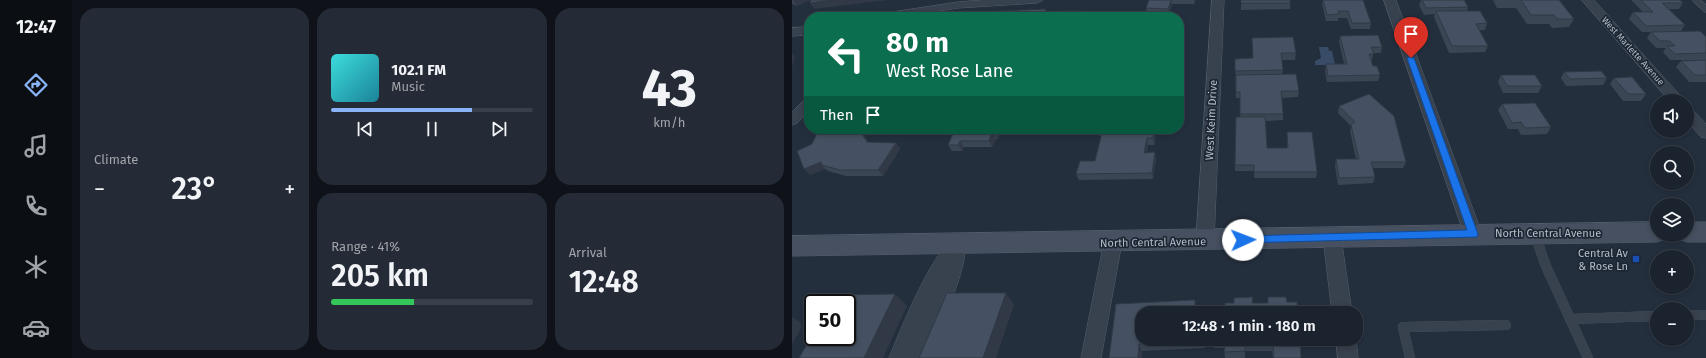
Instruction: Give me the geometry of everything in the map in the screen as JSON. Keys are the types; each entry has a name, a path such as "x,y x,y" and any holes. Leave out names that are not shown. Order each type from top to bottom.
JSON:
{"main road":[{"name":"North Central Avenue","path":"792,246 1205,241 1473,234 1650,232"},
{"path":"1694,232 1706,232"}],"street":[{"path":"912,12 958,5 1037,0"},
{"name":"West Keim Drive","path":"1205,241 1218,0"},
{"path":"1390,0 1473,234"},
{"name":"West Marlette Avenue","path":"1588,0 1672,94"},
{"path":"792,32 804,31"},
{"path":"1694,120 1706,133"},
{"path":"1332,238 1341,306"},
{"path":"1091,358 1113,242"},
{"path":"909,355 954,269 957,244"},
{"path":"1347,346 1348,358"}],"lane":[{"path":"1696,0 1706,8"},
{"path":"1535,233 1545,264 1588,358"},
{"path":"1694,315 1706,315"},
{"path":"1570,319 1650,316"},
{"path":"1410,358 1403,327 1506,325"}],"water":[{"path":"1319,47 1328,47 1329,51 1332,51 1335,65 1315,65 1315,61 1321,58"}],"building":[{"path":"811,0 832,0 810,3"},
{"path":"1149,0 1171,0 1168,9 1146,8"},
{"path":"1241,0 1290,0 1290,3 1241,3"},
{"path":"1323,0 1363,0 1371,23 1352,23 1348,11 1338,11 1339,14 1327,15"},
{"path":"1422,0 1464,0 1468,7 1426,8"},
{"path":"1521,0 1559,0 1574,19 1557,19 1554,15 1531,15"},
{"path":"1641,0 1680,0 1683,3 1662,3 1685,25 1646,26 1633,12 1653,12"},
{"path":"1046,9 1045,12 997,11"},
{"path":"1063,11 1083,11 1082,12"},
{"path":"1436,11 1480,11 1487,23 1476,24 1488,46 1452,46"},
{"path":"1700,31 1706,36 1706,53 1675,54 1667,46 1675,46 1670,41 1660,41 1651,32"},
{"path":"1378,35 1382,47 1371,47 1374,54 1369,54 1373,66 1377,66 1380,75 1328,76 1326,64 1347,64 1340,36"},
{"path":"1293,37 1296,53 1281,53 1283,70 1235,71 1235,59 1253,58 1252,38"},
{"path":"1706,60 1706,75 1695,75 1681,61"},
{"path":"1601,71 1607,78 1570,79 1564,72"},
{"path":"1296,74 1299,91 1281,91 1283,114 1240,114 1240,92 1236,92 1236,75"},
{"path":"1501,75 1535,75 1542,86 1507,86"},
{"path":"1632,77 1646,94 1628,94 1614,78"},
{"path":"1369,94 1394,116 1406,162 1371,162 1375,177 1339,178 1336,159 1359,159 1351,125 1355,122 1339,106"},
{"path":"1535,103 1551,127 1525,128 1521,122 1512,123 1502,104"},
{"path":"1236,117 1265,117 1267,148 1288,148 1287,132 1312,132 1317,172 1254,172 1254,165 1235,165"},
{"path":"817,134 862,134 867,142 896,143 878,170 840,170 822,165 821,162 804,169 797,151 812,144"},
{"path":"953,134 991,134 989,141 960,141 958,145 948,145"},
{"path":"1102,134 1154,134 1153,138 1147,138 1144,153 1155,152 1152,173 1076,174 1080,161 1095,161"},
{"path":"947,293 1006,293 983,358 919,358"},
{"path":"895,294 864,358 799,358 806,346 856,346 856,295"},
{"path":"1253,297 1252,303 1268,303 1268,297 1286,297 1287,302 1297,302 1297,306 1225,306 1225,303 1234,303 1234,298"},
{"path":"1195,300 1195,306 1135,306 1135,346 1139,346 1138,358 1109,358 1116,304"},
{"path":"1225,346 1245,346 1245,351 1224,352"},
{"path":"1273,346 1300,346 1301,358 1274,358"}],"place":[{"name":"Central Av & Rose Ln","path":"1636,259"}],"route":[{"path":"1243,240 1473,234 1464,204 1411,58"}]}
